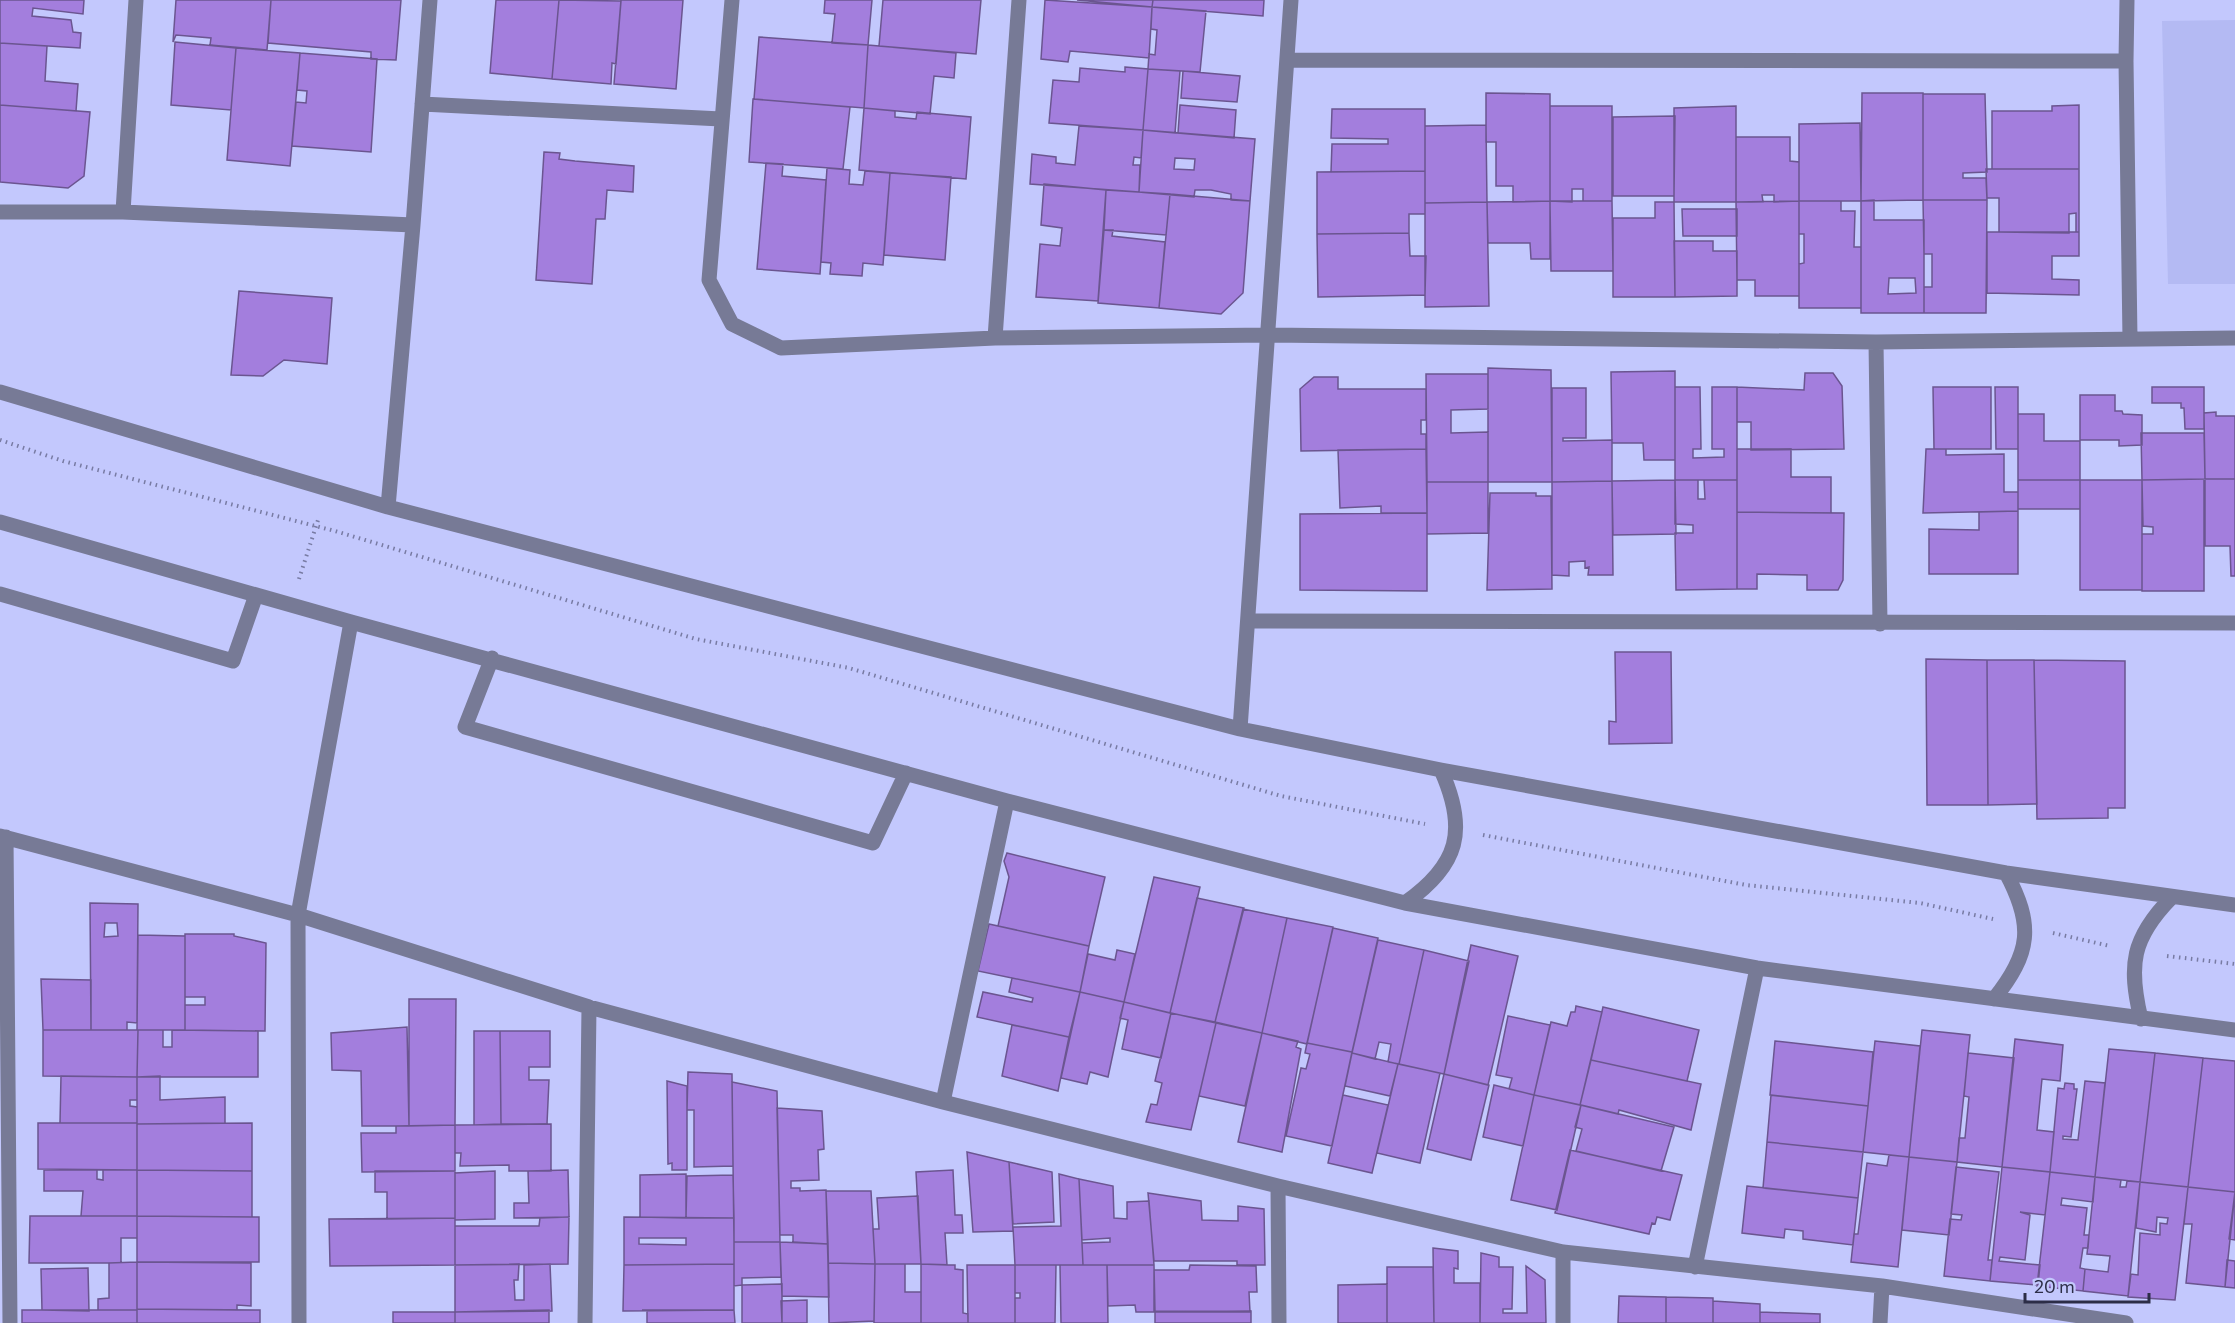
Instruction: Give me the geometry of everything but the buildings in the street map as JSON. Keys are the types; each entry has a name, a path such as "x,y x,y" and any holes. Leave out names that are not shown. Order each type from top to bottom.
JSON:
{"street":[{"path":"123,212 136,0"},
{"path":"388,507 430,0"},
{"path":"732,0 709,280 732,324 781,348 995,338 1269,335 1876,342 2235,338"},
{"path":"995,338 1019,0"},
{"path":"1240,729 1291,0"},
{"path":"2127,0 2130,339"},
{"path":"1287,60 2126,61"},
{"path":"422,104 721,120"},
{"path":"0,212 123,212 413,225"},
{"path":"1876,342 1880,624"},
{"path":"0,392 388,507 1240,729 1441,770 2006,873 2171,898 2235,905"},
{"path":"0,522 351,622 492,658 1007,801 1405,903 1756,968 2235,1030"},
{"path":"0,594 233,661 256,595"},
{"path":"1248,621 2235,623"},
{"path":"299,1323 298,915 351,622"},
{"path":"492,658 465,727 873,843 906,773"},
{"path":"1405,903 1430,886 1448,860 1457,830 1454,799 1441,770"},
{"path":"943,1102 1007,801"},
{"path":"10,1323 4,1123 3,837 298,915 590,1006 943,1102 1278,1186 1563,1252 1882,1286 2104,1322 2126,1323"},
{"path":"1994,999 2014,975 2023,951 2025,926 2020,898 2006,873"},
{"path":"2141,1019 2133,987 2136,953 2152,917 2171,898"},
{"path":"1695,1267 1756,968"},
{"path":"585,1323 590,1006"},
{"path":"1278,1186 1279,1323"},
{"path":"1563,1252 1563,1323"},
{"path":"1880,1323 1882,1286"}],"path":[{"path":"291,605 317,526 326,488"}],"shaded area":[{"path":"2235,20 2235,284 2168,284 2162,21"}]}
